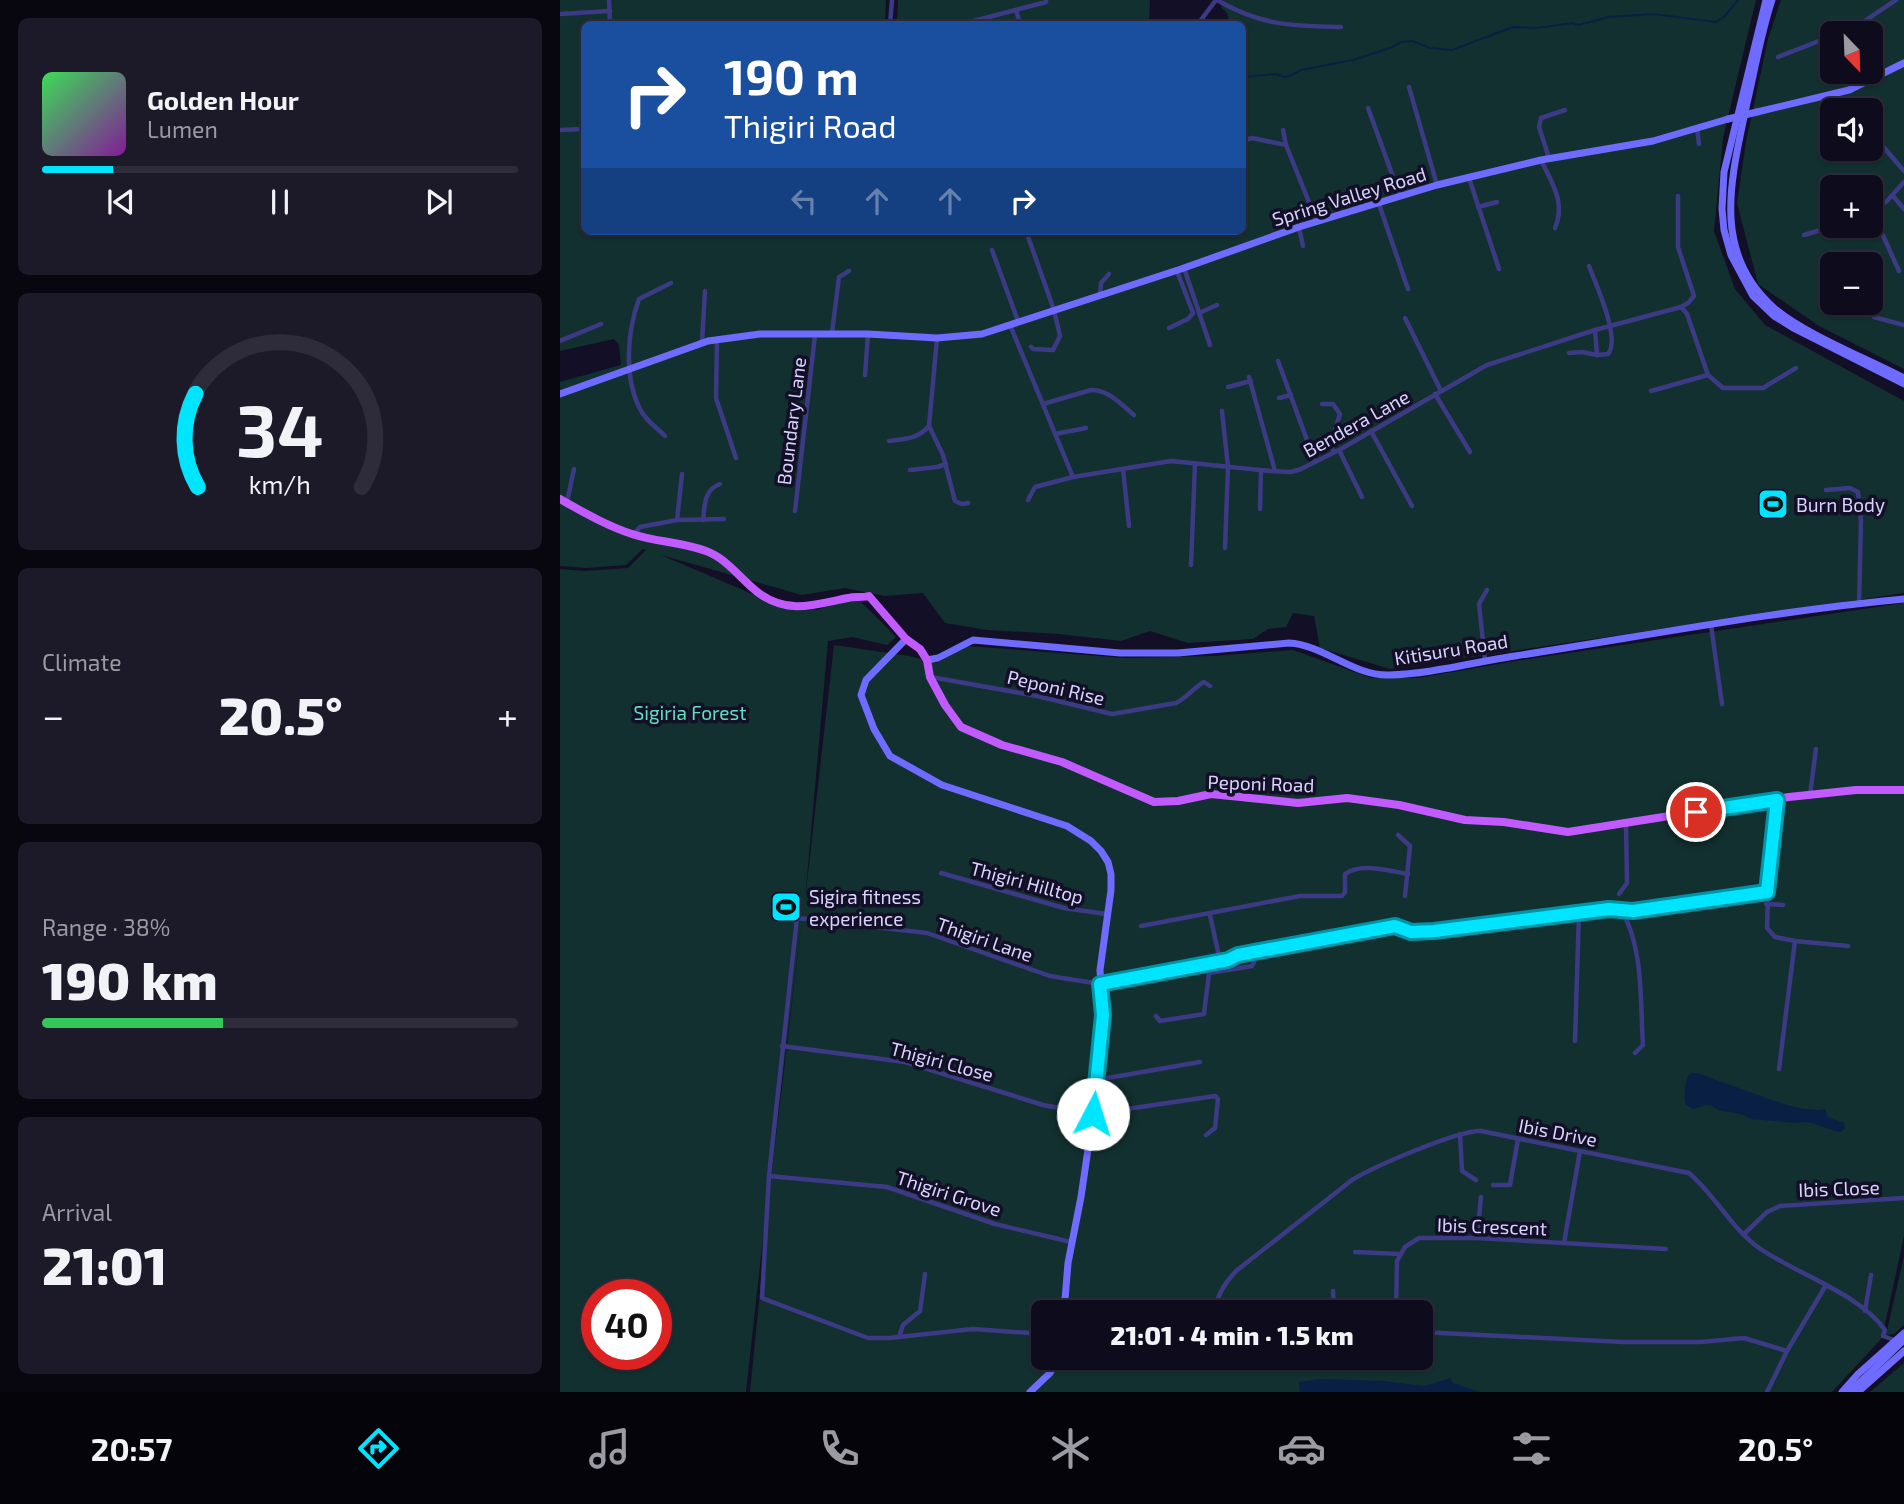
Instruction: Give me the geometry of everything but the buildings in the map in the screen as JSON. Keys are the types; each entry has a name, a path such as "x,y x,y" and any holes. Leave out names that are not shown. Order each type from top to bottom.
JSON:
{"main road":[{"path":"563,501 633,535 709,552 725,562 760,594 784,604 812,607 845,598 869,596 927,660"},
{"name":"Peponi Road","path":"927,660 930,677 956,723 966,730 1002,745 1062,762 1154,802 1178,801 1211,794 1298,803 1347,798 1399,805 1465,820 1504,822 1558,831 1588,830 1810,795 1857,790 1904,790"}],"street":[{"path":"609,0 610,21"},
{"path":"890,21 892,0"},
{"path":"966,21 1046,0"},
{"path":"1200,21 1217,0 1269,23 1341,27"},
{"path":"1766,0 1724,172 1721,209 1731,255 1753,296 1774,316 1904,384"},
{"path":"1772,0 1755,66 1732,178 1731,227 1741,263 1759,292 1789,318 1904,377"},
{"path":"1864,21 1896,0"},
{"path":"1016,10 1019,21"},
{"path":"560,14 610,11"},
{"path":"1777,57 1820,41"},
{"name":"Spring Valley Road","path":"560,394 702,342 760,334 868,334 937,338 982,334 1299,227 1437,186 1545,160 1645,142 1849,90 1904,63"},
{"path":"1409,87 1437,186"},
{"path":"1368,108 1400,197"},
{"path":"1555,228 1559,202 1545,160 1539,122 1541,118 1565,110"},
{"path":"1697,127 1699,145"},
{"path":"560,130 581,129"},
{"path":"1283,130 1286,145 1317,222"},
{"path":"1246,140 1252,138 1286,145"},
{"path":"1883,146 1904,170"},
{"path":"1469,178 1499,269"},
{"path":"1883,204 1904,182"},
{"path":"1678,196 1678,247 1694,296 1681,307 1688,314 1708,375 1723,388 1763,388 1796,368"},
{"path":"1893,196 1904,209"},
{"path":"1478,207 1497,202"},
{"path":"1379,204 1408,289"},
{"path":"1299,227 1303,246"},
{"path":"1804,235 1820,230"},
{"path":"1027,235 1054,310 1060,336 1054,348 1048,350 1031,347"},
{"path":"1883,236 1899,271"},
{"path":"992,250 1018,321"},
{"path":"1569,353 1597,355 1608,354 1611,350 1610,327 1589,266"},
{"path":"1181,269 1210,345"},
{"path":"1169,328 1188,319 1193,313 1181,269"},
{"path":"832,334 839,277 849,271"},
{"path":"1100,294 1101,283 1109,274"},
{"path":"665,436 638,406 629,370 631,333 639,299 671,283"},
{"path":"702,342 705,290"},
{"path":"1199,313 1217,305"},
{"name":"Bendera Lane","path":"1028,500 1035,487 1073,477 1158,462 1291,472 1336,451 1487,365 1595,330 1681,307"},
{"path":"1874,317 1904,325"},
{"path":"1405,318 1438,393 1470,452"},
{"path":"560,341 601,324"},
{"path":"1010,325 1073,477"},
{"path":"1595,330 1597,355"},
{"name":"Boundary Lane","path":"795,511 815,334"},
{"path":"866,375 868,334"},
{"path":"937,338 929,426 946,464 955,501 968,503"},
{"path":"717,340 716,398 736,458"},
{"path":"1278,361 1314,462"},
{"path":"1651,391 1708,375"},
{"path":"1228,387 1250,379 1275,471"},
{"path":"1043,404 1091,390 1100,390 1112,396 1133,415"},
{"path":"1279,398 1291,395"},
{"path":"1322,404 1333,404 1340,414 1330,445 1362,497"},
{"path":"1222,411 1228,467 1225,548"},
{"path":"889,441 911,439 929,426"},
{"path":"1055,434 1086,428"},
{"path":"1371,431 1412,506"},
{"path":"910,470 946,464"},
{"path":"1191,565 1195,464"},
{"path":"563,501 574,469"},
{"path":"1123,469 1129,526"},
{"path":"1260,509 1261,470"},
{"path":"677,520 682,474"},
{"path":"703,520 707,492 720,484"},
{"path":"1826,490 1850,488 1858,492 1861,521 1859,604"},
{"path":"633,535 640,527 677,520 724,519"},
{"path":"1485,660 1479,604 1487,590"},
{"name":"Kitisuru Road","path":"927,660 973,640 1120,653 1238,650 1264,645 1298,644 1359,669 1387,675 1711,624 1904,599"},
{"path":"1711,624 1722,704"},
{"path":"906,639 866,680 861,695 874,729 892,758 942,785 1067,827 1091,841 1108,862 1111,874 1100,984 1103,1015 1093,1114 1065,1300"},
{"name":"Peponi Rise","path":"930,677 1037,696 1112,715 1176,703 1204,682 1210,686"},
{"path":"1810,795 1816,749"},
{"path":"1777,800 1766,924 1775,937 1847,946"},
{"path":"1619,894 1627,883 1626,823"},
{"path":"1398,835 1410,846 1405,896"},
{"path":"1141,926 1300,896 1342,896 1345,892 1345,874 1351,870 1377,869 1408,874"},
{"name":"Thigiri Hilltop","path":"941,873 1064,908 1106,914"},
{"name":"Thigiri Lane","path":"782,1046 797,918 927,933 1050,976 1100,984 1395,926 1411,932 1434,931 1580,912 1643,909 1767,892"},
{"path":"1766,904 1783,905"},
{"path":"1622,910 1636,947 1643,1045 1635,1053"},
{"path":"1575,1041 1580,912"},
{"path":"1210,915 1220,961"},
{"path":"1779,1069 1795,941"},
{"path":"1156,1016 1160,1021 1204,1014 1209,973 1252,966 1252,952"},
{"path":"782,1046 762,1298 874,1339 973,1329 1031,1333"},
{"name":"Thigiri Close","path":"782,1046 905,1062 1043,1105 1093,1114 1215,1096 1218,1099 1215,1128 1206,1135"},
{"path":"1096,1080 1200,1062"},
{"name":"Ibis Drive","path":"1218,1300 1224,1285 1236,1271 1342,1188 1368,1172 1460,1134 1481,1131 1689,1173 1761,1249 1826,1285 1865,1311 1880,1322 1885,1330 1883,1336"},
{"path":"1460,1134 1462,1171 1476,1180"},
{"path":"1493,1185 1510,1185 1518,1139"},
{"name":"Ibis Crescent","path":"1564,1242 1580,1151"},
{"name":"Thigiri Grove","path":"771,1176 887,1187 995,1224 1072,1242"},
{"path":"1477,1238 1481,1197"},
{"name":"Ibis Close","path":"1744,1234 1767,1212 1780,1206 1904,1198"},
{"name":"Ibis Crescent","path":"1400,1254 1405,1247 1419,1238 1477,1238 1666,1249"},
{"path":"1355,1252 1400,1254 1397,1261 1396,1300"},
{"path":"899,1337 903,1325 921,1309 925,1274"},
{"path":"1865,1311 1871,1275"},
{"path":"1768,1392 1787,1350 1826,1285"},
{"path":"1334,1290 1334,1300"},
{"path":"1433,1333 1623,1342 1700,1342 1744,1338 1787,1350"},
{"path":"1842,1392 1904,1333"},
{"path":"1883,1336 1895,1341"},
{"path":"1883,1336 1886,1348"},
{"path":"1850,1392 1904,1340"},
{"path":"1858,1392 1904,1351"},
{"path":"1030,1392 1052,1370"}],"green space":[{"name":"Sigiria Forest","path":"560,0 886,0 885,21 581,21 581,235 1246,235 1246,21 1229,21 1227,13 1221,7 1223,0 1756,0 1723,138 1714,231 1735,289 1765,325 1904,401 1904,593 1390,669 1320,648 1314,616 1293,613 1286,627 1268,629 1253,639 1188,643 1150,631 1121,641 987,630 945,623 923,593 885,596 845,588 802,595 661,555 785,608 817,610 847,600 859,600 896,637 887,645 852,637 828,641 805,900 834,645 937,663 967,646 1125,658 1214,656 1293,650 1371,678 1418,678 1904,603 1904,1236 1882,1338 1832,1392 750,1392 773,1161 802,920 770,1175 746,1392 560,1392 560,569 585,571 628,568 646,550 643,549 626,565 586,568 560,566 560,382 621,365 619,345 614,339 560,351"},
{"path":"898,0 1150,0 1149,21 897,21"},
{"path":"1781,0 1904,0 1904,369 1819,326 1758,284 1737,203 1746,142 1768,39"},
{"path":"1904,1256 1904,1325 1894,1334 1886,1335"},
{"path":"1904,1363 1904,1392 1870,1392"}],"water":[{"path":"1693,1073 1788,1105 1825,1109 1828,1117 1844,1123 1845,1128 1841,1132 1808,1122 1750,1119 1706,1105 1693,1109 1686,1105 1685,1093 1689,1074"},
{"path":"1450,1378 1453,1383 1480,1392 1300,1392 1299,1382 1322,1379 1383,1381 1425,1386"}],"waterway":[{"path":"1246,77 1277,74 1290,76 1301,70 1353,60 1401,42 1413,41 1430,48 1452,50 1513,27 1537,28 1572,23 1579,25 1608,17 1653,14 1716,22 1724,17 1738,0"}],"place":[{"name":"Burn Body","path":"1773,504"},
{"name":"Sigira fitness experience","path":"786,907"}],"route":[{"path":"1093,1114 1103,1015 1100,984 1395,926 1411,932 1434,931 1609,909 1633,911 1767,892 1777,800 1696,812"}]}
